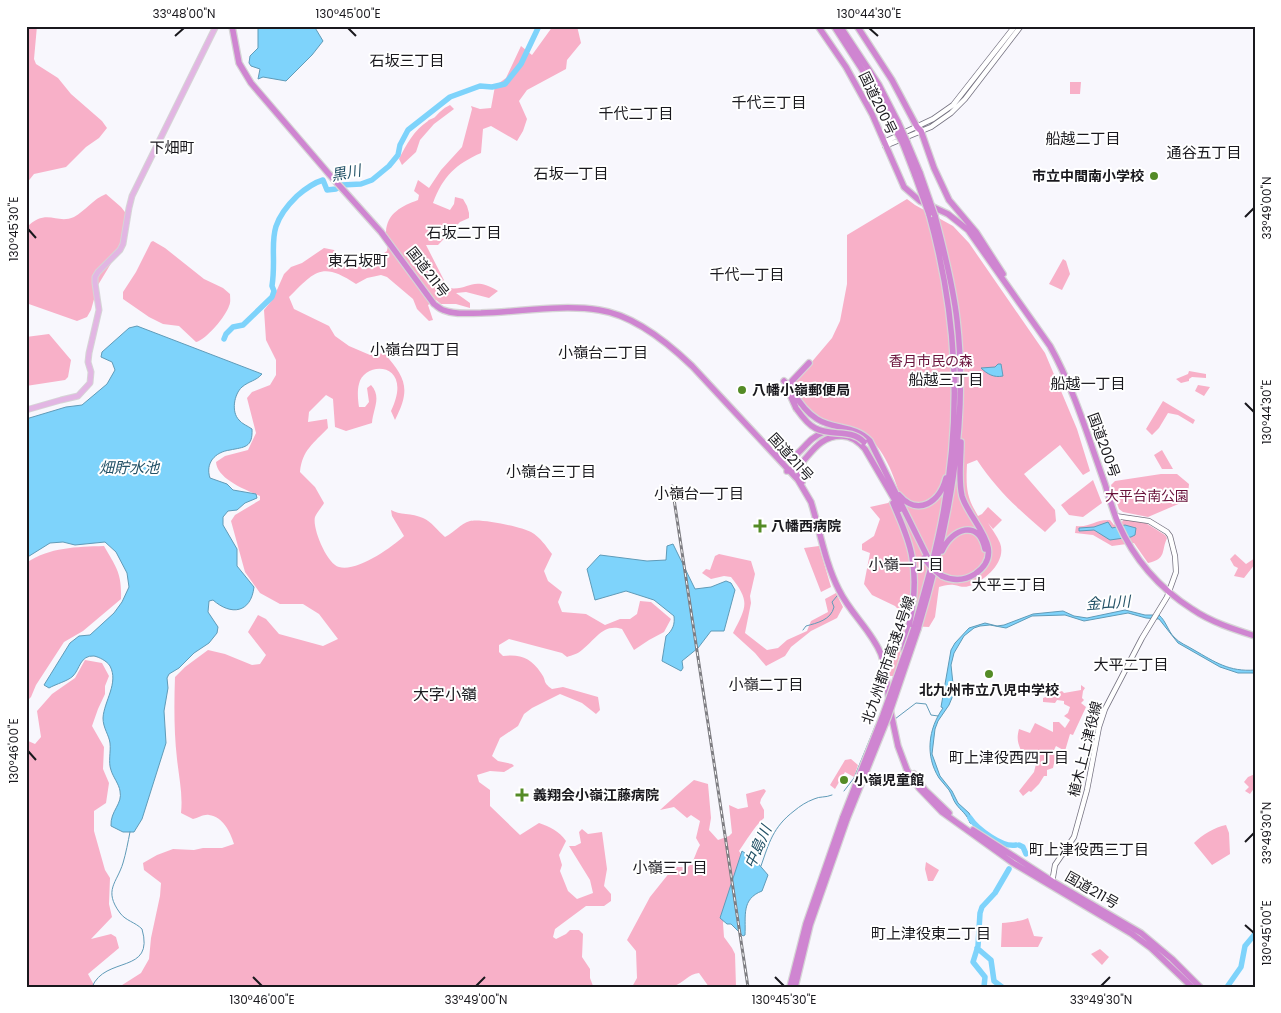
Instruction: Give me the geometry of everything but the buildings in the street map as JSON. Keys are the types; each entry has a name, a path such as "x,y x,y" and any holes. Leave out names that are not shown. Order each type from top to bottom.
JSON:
{"highway":[{"name":"国道211号","path":"232,26 236,54 244,74 320,164 381,232 434,304 443,310 466,314 546,309 600,310 617,314 651,332 679,353 763,444 803,492 816,516"},
{"name":"国道200号","path":"818,26 854,81 872,114 904,187 920,201 948,214 968,230 1016,295 1050,346 1063,370 1118,524 1150,574 1169,593 1206,618 1255,636"},
{"name":"北九州都市高速4号線","path":"834,26 866,73 896,123"},
{"name":"北九州都市高速4号線","path":"795,987 810,925 845,818 888,718 914,628 937,542 946,498 954,437 958,383 948,295 932,215 918,174 879,85 840,26"},
{"name":"国道200号","path":"857,26 892,80 919,129 949,200 976,232 1016,295"},
{"path":"808,362 791,384 804,419 815,428 829,432 850,433 864,442 884,482 900,521 912,557 915,587 914,628"},
{"name":"国道211号","path":"700,374 756,441 803,487 816,516 832,576 838,589 845,602 873,639 881,655 894,731 903,760 926,790 947,812 1052,884 1138,938 1192,987"},
{"path":"891,483 902,499 912,505 930,503 939,495 948,468 958,383"},
{"path":"884,482 926,557 943,574 959,580 972,576 982,568 988,555 987,542 966,505 961,488 958,383"},
{"path":"798,405 820,421 856,431 870,441 926,557"},
{"path":"763,444 769,446 781,458 787,459 796,456 810,441 820,434 832,429 841,428 856,431"},
{"path":"789,473 817,445 825,439 835,436 849,437 863,446 877,468"},
{"path":"789,473 794,462 810,441"},
{"path":"808,455 801,465 800,473 802,482 810,495 811,502"},
{"path":"914,628 925,614 945,544 961,530 977,534 984,543 983,559 979,565 963,576 943,574"},
{"name":"北九州都市高速4号線","path":"790,987 806,924 914,628"},
{"name":"国道211号","path":"1052,884 1141,933 1172,959 1200,987"}],"main road":[{"path":"26,410 78,396 90,382 89,352 99,310 95,283 96,277 98,272 120,250 123,244 132,196 216,26"},
{"path":"919,129 953,105 1015,26"},
{"path":"884,144 941,121 958,106 1021,26"},
{"name":"植木上上津役線","path":"1052,884 1055,865 1074,837 1088,790 1104,709 1174,581 1176,565 1169,534 1149,521 1115,516"}],"green space":[{"path":"26,26 37,26 34,59 36,64 58,78 71,94 102,121 107,128 99,138 86,147 66,167 34,174 26,184"},
{"path":"553,26 577,26 581,43 567,60 566,69 527,90 519,101 527,119 517,141 491,126 483,129 481,153 451,172 441,185 433,203 450,210 454,204 455,197 463,199 469,213 469,218 460,222 438,245 426,245 448,288 482,284 498,291 489,298 466,292 456,293 470,303 470,308 456,304 441,304 436,300 428,305 433,320 429,321 417,309 413,299 387,277 381,275 367,278 356,284 335,273 320,272 313,275 289,297 294,309 329,326 335,336 349,346 370,355 384,353 397,370 404,384 403,400 395,420 391,411 397,394 397,382 393,374 386,370 378,369 369,371 363,376 358,390 359,407 365,407 369,402 367,388 371,385 376,394 372,423 346,431 335,427 333,399 326,395 309,412 308,422 327,419 328,428 306,452 300,472 315,487 324,503 315,517 316,529 325,553 334,564 346,568 364,563 391,547 404,536 392,516 391,510 426,519 445,537 470,521 491,522 531,532 545,545 552,554 544,571 548,581 562,592 558,602 562,612 586,614 605,625 620,619 630,619 637,614 640,601 651,602 671,619 664,632 634,650 622,629 615,628 604,630 580,651 567,657 562,653 509,639 499,645 499,652 503,656 525,658 533,664 543,676 547,685 552,689 563,687 598,697 600,710 596,714 582,703 560,694 532,708 524,714 518,726 500,738 492,756 498,761 514,766 504,772 490,771 477,775 479,782 490,790 490,806 520,835 539,823 554,830 566,841 559,855 562,865 560,871 568,891 577,899 593,893 590,880 569,846 581,843 579,832 582,829 588,834 602,832 607,869 604,886 611,894 611,901 604,906 586,906 555,929 553,937 556,939 570,930 579,930 583,934 582,957 590,969 590,978 593,986 119,987 141,973 149,959 161,883 144,870 143,863 173,849 222,848 234,844 228,830 214,816 207,815 193,819 181,813 174,708 175,677 208,650 225,654 252,665 260,664 266,655 248,632 258,615 266,619 279,634 323,646 338,639 319,614 303,604 280,604 260,593 245,572 231,521 235,515 260,500 260,496 227,479 221,474 216,462 225,456 248,450 256,433 247,398 252,392 270,385 276,375 276,360 266,340 264,310 273,299 284,274 291,267 302,263 324,248 334,250 338,257 350,264 375,257 387,251 386,232 389,220 396,211 418,200 419,195 414,191 418,180 429,188 441,170 462,147 472,109 471,106 480,109 491,108 495,86 506,78 521,46 532,55"},
{"path":"1070,82 1081,82 1080,94 1070,94"},
{"path":"450,105 454,109 434,124 420,140 416,152 402,165 399,159 415,133"},
{"path":"106,194 128,216 127,237 98,285 91,310 87,317 77,321 26,303 26,228 33,222 46,217 68,219 74,217"},
{"name":"香月市民の森","path":"907,199 953,226 969,243 1045,353 1077,429 1090,471 1083,475 1060,445 1024,474 1055,510 1056,521 1045,532 1008,499 977,460 967,464 968,491 971,503 978,516 988,507 1002,520 993,529 988,523 1000,543 1000,557 993,569 982,580 965,587 950,585 939,587 935,617 929,627 908,626 894,676 888,676 885,665 894,657 903,628 902,613 895,606 872,595 864,584 870,553 862,550 862,544 874,536 880,519 870,507 888,503 899,493 890,467 875,443 854,428 825,421 813,413 804,403 793,384 832,338 840,321 847,284 847,235"},
{"path":"153,241 165,248 204,279 223,288 230,294 230,304 224,316 205,337 196,342 179,326 163,324 123,299 123,292"},
{"path":"1063,259 1066,261 1070,274 1062,290 1049,284"},
{"path":"49,334 71,360 68,377 65,380 26,386 26,337"},
{"path":"1189,371 1206,374 1206,378 1192,377 1189,381 1181,383 1176,379 1188,374"},
{"path":"1198,385 1210,387 1204,396 1195,391"},
{"path":"1163,401 1195,420 1193,424 1178,415 1168,413 1159,428 1152,435 1146,429"},
{"path":"1162,450 1173,469 1162,469 1154,455"},
{"name":"大平台南公園","path":"1161,474 1177,474 1189,484 1188,495 1185,496 1183,502 1148,517 1123,512 1119,509 1111,485 1115,481"},
{"path":"1093,480 1102,503 1083,517 1069,515 1061,505"},
{"path":"1124,518 1144,522 1165,535 1167,538 1161,557 1148,563 1134,543 1112,546 1093,535 1075,533 1076,526 1085,526 1105,520 1110,520 1114,525 1123,521"},
{"path":"104,546 119,576 121,599 83,631 64,642 36,685 31,697 26,702 26,563 54,551"},
{"path":"819,546 831,587 821,592 804,548"},
{"path":"719,554 751,561 755,574 745,633 767,650 778,648 787,640 807,631 811,621 828,612 825,599 836,593 843,607 837,618 811,631 791,647 785,656 766,666 733,633 744,610 744,598 737,585 731,577 724,576 711,579 702,573 706,569 710,570 715,556"},
{"path":"1235,554 1246,564 1255,558 1255,564 1244,578 1234,576 1238,568 1234,566 1230,559"},
{"path":"85,660 102,663 109,676 105,686 105,694 92,726 104,747 103,769 109,783 106,803 94,811 94,831 105,870 110,878 109,904 112,917 91,939 111,934 116,937 119,948 88,974 95,987 26,987 26,740 35,744 41,737 37,711 52,694 75,678"},
{"path":"1081,685 1085,688 1082,698 1084,700 1081,703 1086,707 1073,735 1070,734 1065,751 1056,746 1053,752 1056,754 1053,768 1047,770 1047,776 1044,776 1031,792 1029,791 1023,796 1019,791 1034,772 1036,764 1025,761 1018,742 1019,729 1030,733 1035,723 1053,732 1053,722 1059,722 1065,728 1070,720 1064,716 1068,713 1070,707 1064,704 1064,701 1057,700 1055,703 1043,702 1043,698 1062,691 1064,693 1081,690"},
{"path":"851,759 858,765 854,777 845,772 835,789 830,785 845,760"},
{"path":"1255,774 1255,787 1250,794 1245,791 1249,787 1244,782 1248,777"},
{"path":"694,780 708,784 711,818 709,830 718,840 732,833 729,805 738,809 748,807 746,794 764,789 766,791 760,803 764,810 764,818 753,830 739,851 743,857 723,923 724,937 735,954 736,987 709,987 699,973 692,975 677,985 669,987 632,987 637,978 636,951 627,940 650,897 674,867 688,867 690,865 700,845 696,838 700,821 691,815 687,818 674,807 660,810"},
{"path":"1226,825 1229,833 1230,854 1212,865 1194,843 1209,832"},
{"path":"926,862 939,870 933,881 928,881 925,869"},
{"path":"1028,918 1034,936 1043,937 1038,947 1001,947 1002,923"},
{"path":"1100,949 1109,957 1102,965 1091,954"}],"water":[{"path":"258,26 314,26 323,41 286,81 263,77 258,79 260,69 251,66 249,63 250,56 258,48"},
{"name":"畑貯水池","path":"137,326 262,374 239,390 234,403 237,417 242,423 252,429 251,440 247,446 220,453 212,459 209,468 210,478 227,484 233,490 256,494 257,498 245,503 237,510 228,511 223,517 223,525 237,549 237,566 254,587 252,596 244,607 233,610 213,600 209,601 208,612 218,627 217,633 209,643 169,674 164,711 166,743 142,819 134,832 123,832 111,826 112,816 120,796 119,788 110,767 110,743 103,722 113,679 110,666 100,658 89,656 83,660 71,678 49,688 44,685 70,643 79,636 90,635 114,613 129,587 127,573 116,552 105,542 75,545 63,542 50,543 26,558 26,419 66,407 82,405 107,384 115,370 112,362 101,357 102,352 129,328"},
{"path":"1001,364 1003,376 991,375 981,368 995,367"},
{"path":"1108,522 1112,528 1125,525 1136,528 1135,535 1110,540 1094,530 1079,531 1079,528 1094,527"},
{"path":"673,544 695,589 711,587 726,581 731,583 735,590 724,631 711,631 698,648 682,661 683,668 681,671 662,661 666,636 673,627 674,616 654,600 626,591 595,600 587,569 600,555 647,561 666,560 667,546"},
{"path":"1125,610 1145,615 1159,615 1172,635 1181,643 1230,668 1255,670 1255,673 1238,673 1220,667 1178,643 1159,619 1128,613 1084,621 1065,615 1032,616 1006,628 990,625 974,628 964,636 954,653 951,665 954,693 935,729 932,754 940,776 976,825 970,823 939,778 930,752 931,734 943,708 941,707 951,650 955,643 969,628 985,623 997,626 1004,625 1033,614 1063,611 1074,616 1087,618"},
{"path":"742,851 756,861 768,875 762,891 755,894 748,903 745,915 745,935 743,936 731,924 727,924 720,918"}],"waterway":[{"name":"黒川","path":"224,339 233,327 243,325 272,297 274,291 272,286 275,229 286,208 297,196 309,186 323,180 327,190 336,189 342,185 361,184 372,180 389,166 398,155 400,145 408,130 450,97 480,86 492,87 505,84 521,64 539,26"},
{"path":"803,630 806,626 827,618 834,607 832,602 837,596"},
{"name":"中島川","path":"895,719 916,703 926,704 931,715 938,716"},
{"name":"中島川","path":"844,791 854,778 877,723"},
{"name":"中島川","path":"761,866 776,829 781,823 808,801 832,795"},
{"name":"金山川","path":"970,818 991,837 1004,844 1016,845"},
{"path":"92,987 98,977 135,959 142,953 144,943 142,929 122,916 112,898 113,887 123,863 130,832"},
{"name":"金山川","path":"1019,845 1023,847 1026,854"},
{"name":"金山川","path":"984,987 985,977 973,962 978,946 980,913 982,907 995,893 1009,869"},
{"path":"1227,987 1241,967 1245,946 1255,934"},
{"path":"977,948 991,960 994,981 1002,987"}],"railway":[{"path":"672,486 748,987"}],"place":[{"name":"市立中間南小学校","path":"1154,176"},
{"name":"八幡小嶺郵便局","path":"742,390"},
{"name":"八幡西病院","path":"760,526"},
{"name":"北九州市立八児中学校","path":"989,674"},
{"name":"小嶺児童館","path":"844,780"},
{"name":"義翔会小嶺江藤病院","path":"522,795"}],"district":[{"name":"石坂三丁目","path":"407,61"},
{"name":"千代三丁目","path":"769,103"},
{"name":"千代二丁目","path":"636,114"},
{"name":"船越二丁目","path":"1083,139"},
{"name":"下畑町","path":"172,148"},
{"name":"通谷五丁目","path":"1204,153"},
{"name":"石坂一丁目","path":"571,174"},
{"name":"石坂二丁目","path":"464,233"},
{"name":"東石坂町","path":"358,261"},
{"name":"千代一丁目","path":"747,275"},
{"name":"小嶺台四丁目","path":"415,350"},
{"name":"小嶺台二丁目","path":"603,353"},
{"name":"船越三丁目","path":"946,380"},
{"name":"船越一丁目","path":"1088,384"},
{"name":"小嶺台三丁目","path":"551,472"},
{"name":"小嶺台一丁目","path":"699,494"},
{"name":"小嶺一丁目","path":"906,565"},
{"name":"大平三丁目","path":"1009,585"},
{"name":"大平二丁目","path":"1131,665"},
{"name":"小嶺二丁目","path":"766,685"},
{"name":"大字小嶺","path":"445,694"},
{"name":"町上津役西四丁目","path":"1009,758"},
{"name":"町上津役西三丁目","path":"1089,850"},
{"name":"小嶺三丁目","path":"670,868"},
{"name":"町上津役東二丁目","path":"931,934"}]}
